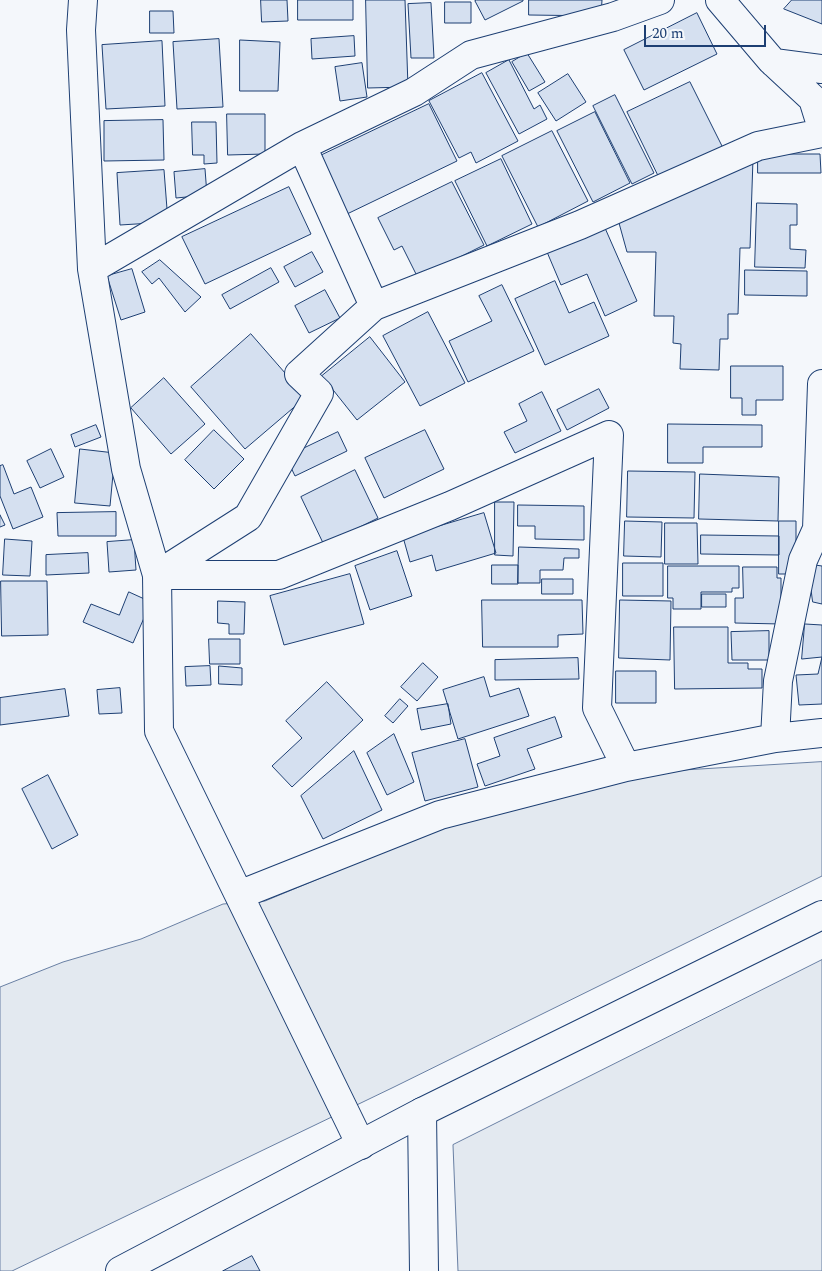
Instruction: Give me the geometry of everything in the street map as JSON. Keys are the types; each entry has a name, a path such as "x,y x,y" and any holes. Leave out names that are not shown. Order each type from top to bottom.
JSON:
{"street":[{"path":"83,0 81,30 92,270 126,469 156,575 159,730 361,1145"},
{"path":"92,270 302,146 414,92 471,55 613,17 660,0"},
{"path":"720,0 774,63 813,99 822,128"},
{"path":"774,63 822,69"},
{"path":"156,575 248,517 319,393 299,374 374,306 580,224 758,146 822,133"},
{"path":"302,146 374,306"},
{"path":"775,738 778,681 803,560 817,529 822,384"},
{"path":"156,575 279,575 450,506 609,435 597,708 626,767"},
{"path":"239,895 440,815 626,767 775,738 822,733"},
{"path":"120,1271 422,1112 822,916"},
{"path":"422,1112 424,1271"}],"shaded area":[{"path":"822,762 822,876 394,1087 12,1271 0,1271 0,987 63,962 141,939 223,904 265,901 448,825 668,771"},
{"path":"822,960 822,1271 458,1271 453,1145"}],"building":[{"path":"261,0 287,0 288,21 262,22"},
{"path":"298,0 353,0 353,20 298,20"},
{"path":"366,0 405,0 408,87 368,88"},
{"path":"529,0 602,0 601,16 529,15"},
{"path":"792,0 822,0 822,24 784,9"},
{"path":"475,1 523,1 485,20"},
{"path":"445,2 471,2 471,23 445,23"},
{"path":"431,3 434,58 411,58 408,4"},
{"path":"150,11 173,11 174,33 150,33"},
{"path":"697,13 717,54 644,90 624,50"},
{"path":"354,36 355,56 312,59 311,39"},
{"path":"219,39 223,107 177,109 173,42"},
{"path":"240,40 280,42 278,91 240,91"},
{"path":"162,41 165,106 106,109 102,45"},
{"path":"527,53 545,82 529,91 512,62"},
{"path":"509,60 534,109 540,105 547,119 519,134 486,73"},
{"path":"362,63 367,97 340,101 335,67"},
{"path":"482,73 518,141 476,163 471,152 459,158 429,101"},
{"path":"568,74 586,102 556,121 538,93"},
{"path":"690,82 726,154 663,186 627,112"},
{"path":"615,95 654,173 632,184 593,106"},
{"path":"429,104 457,161 347,214 320,156"},
{"path":"595,112 630,183 593,202 557,131"},
{"path":"227,114 265,114 265,154 228,155"},
{"path":"163,120 164,160 104,161 104,121"},
{"path":"192,122 216,122 217,163 204,164 204,155 193,155"},
{"path":"552,131 588,201 538,227 502,156"},
{"path":"758,154 820,154 821,173 758,173"},
{"path":"501,159 532,224 487,246 455,181"},
{"path":"753,159 750,248 740,248 738,314 728,314 728,339 720,339 719,370 680,369 681,344 673,343 674,316 654,316 656,252 627,252 619,223"},
{"path":"205,169 207,195 176,198 174,172"},
{"path":"164,170 168,222 120,225 117,173"},
{"path":"452,182 484,245 418,278 402,246 394,250 378,218"},
{"path":"289,187 311,234 205,284 182,237"},
{"path":"757,203 797,204 797,225 790,225 790,249 806,250 805,268 755,267"},
{"path":"605,228 637,301 605,316 587,274 561,285 547,252"},
{"path":"312,252 323,272 295,287 284,267"},
{"path":"160,260 201,297 185,312 159,278 152,284 142,272"},
{"path":"271,268 279,282 230,309 222,295"},
{"path":"132,269 145,312 121,320 107,276"},
{"path":"745,270 807,271 807,296 745,295"},
{"path":"555,281 569,313 594,302 609,336 545,365 515,299"},
{"path":"502,285 534,351 468,382 449,341 492,321 479,296"},
{"path":"325,290 340,318 309,333 295,306"},
{"path":"428,312 465,383 420,406 383,336"},
{"path":"251,334 306,397 245,449 191,387"},
{"path":"370,337 405,382 357,420 322,376"},
{"path":"731,366 783,366 783,400 756,400 756,415 742,415 742,398 731,398"},
{"path":"164,378 205,424 171,454 131,408"},
{"path":"599,389 609,408 567,430 557,410"},
{"path":"542,392 561,431 515,453 504,432 527,421 519,404"},
{"path":"668,424 762,425 762,447 703,447 703,463 668,463"},
{"path":"96,425 101,437 75,447 71,435"},
{"path":"214,430 244,459 214,489 185,460"},
{"path":"425,430 444,469 384,498 365,458"},
{"path":"338,432 347,451 295,476 286,457"},
{"path":"51,449 64,477 40,488 27,461"},
{"path":"80,449 115,453 110,506 75,503"},
{"path":"3,465 14,494 31,487 43,517 13,529 0,496 0,466"},
{"path":"355,470 378,518 324,545 301,497"},
{"path":"628,471 695,472 694,518 627,517"},
{"path":"700,474 779,477 778,521 699,519"},
{"path":"495,502 514,502 513,556 495,555"},
{"path":"518,505 584,506 584,540 535,539 535,526 518,526"},
{"path":"116,512 116,536 58,536 57,513"},
{"path":"484,513 496,553 436,571 432,555 410,562 403,537"},
{"path":"0,515 5,525 0,527"},
{"path":"625,521 662,522 661,557 624,556"},
{"path":"779,521 796,521 796,574 779,574"},
{"path":"665,523 697,523 698,564 665,564"},
{"path":"701,535 779,536 779,555 701,554"},
{"path":"5,539 32,541 30,576 3,575"},
{"path":"134,540 136,570 109,572 107,542"},
{"path":"519,547 579,549 579,558 564,558 563,570 540,570 540,583 518,583"},
{"path":"397,551 412,596 370,610 355,566"},
{"path":"88,553 89,573 46,575 46,555"},
{"path":"623,563 663,563 663,596 623,596"},
{"path":"808,564 822,566 822,604 813,602"},
{"path":"492,565 518,565 518,584 492,584"},
{"path":"668,566 739,566 739,588 732,588 732,592 701,592 701,609 673,609 673,598 668,598"},
{"path":"743,567 777,567 777,578 781,578 781,624 735,623 735,598 743,598"},
{"path":"350,574 364,624 284,645 270,596"},
{"path":"542,579 573,579 573,594 542,594"},
{"path":"1,581 47,581 48,635 2,636"},
{"path":"129,592 151,602 133,643 83,622 91,604 119,615"},
{"path":"702,594 726,594 726,607 702,607"},
{"path":"482,600 582,600 583,634 558,635 558,647 483,647"},
{"path":"620,600 671,601 670,660 619,658"},
{"path":"218,601 245,602 244,634 229,634 229,624 218,623"},
{"path":"805,624 822,625 822,657 802,659"},
{"path":"674,627 728,627 728,663 748,663 748,669 762,669 762,688 675,689"},
{"path":"769,631 769,660 732,660 731,632"},
{"path":"209,639 240,639 240,664 210,664"},
{"path":"822,657 822,704 799,705 796,675 818,674"},
{"path":"578,658 579,679 495,680 495,660"},
{"path":"423,663 438,677 417,701 401,687"},
{"path":"210,666 211,685 186,686 185,667"},
{"path":"219,666 242,668 242,685 219,684"},
{"path":"616,671 656,671 656,703 616,703"},
{"path":"484,677 490,697 519,688 529,716 458,739 443,690"},
{"path":"327,682 363,720 292,787 272,766 302,738 286,721"},
{"path":"120,688 122,713 99,714 97,690"},
{"path":"65,689 69,716 0,725 0,698"},
{"path":"400,699 408,706 393,723 385,716"},
{"path":"448,704 451,724 421,730 417,709"},
{"path":"555,717 562,737 527,749 535,769 485,786 477,764 500,756 494,738"},
{"path":"394,734 414,782 387,795 367,753"},
{"path":"465,739 478,787 425,801 412,753"},
{"path":"354,751 382,810 323,839 301,796"},
{"path":"48,775 78,835 52,849 22,789"},
{"path":"252,1256 260,1271 223,1271"}]}
